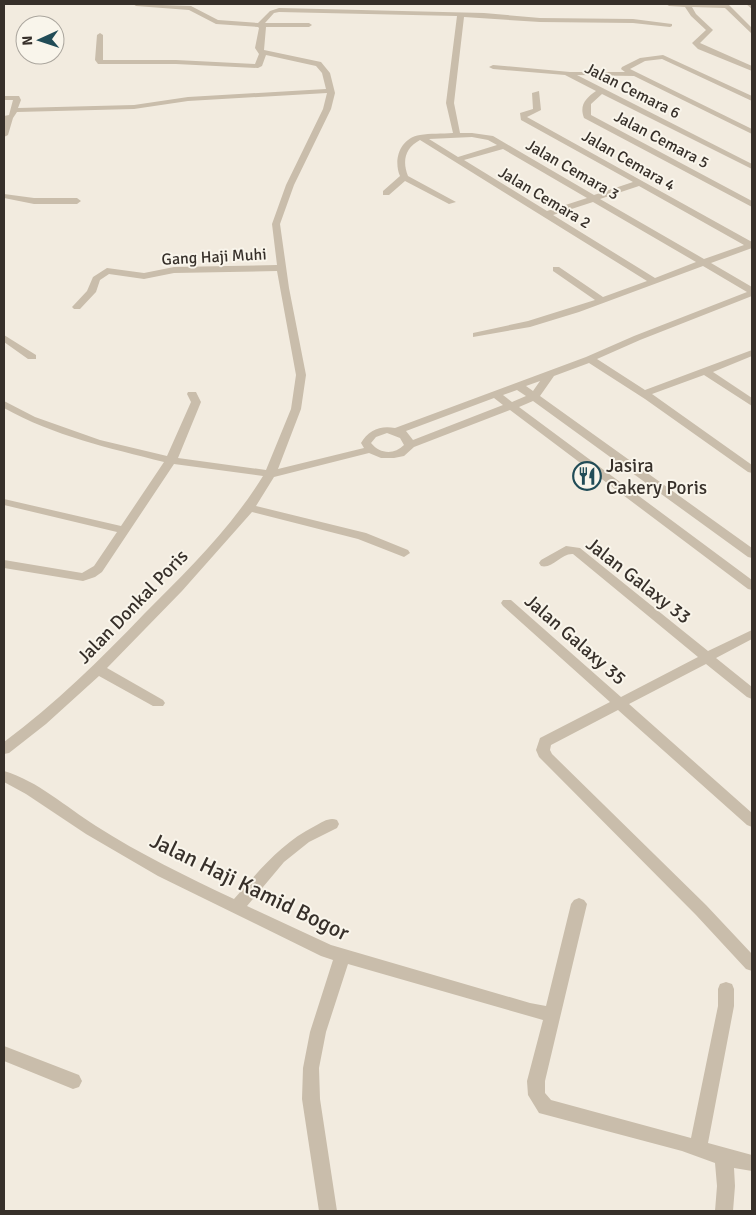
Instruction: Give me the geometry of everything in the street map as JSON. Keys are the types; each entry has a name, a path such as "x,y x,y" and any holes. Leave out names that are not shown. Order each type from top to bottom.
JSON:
{"street":[{"path":"136,4 191,8 216,22 261,26 272,24 309,25"},
{"path":"338,13 342,4"},
{"path":"424,15 427,4"},
{"path":"669,4 726,5 752,32"},
{"path":"749,4 752,7"},
{"path":"484,15 486,5"},
{"path":"688,5 693,15 710,30 696,42 701,47 752,69"},
{"path":"9,115 134,107 188,99 330,91 326,73 318,64 263,53 259,48 261,26 272,12 279,10 338,13 484,15 540,20 633,21 670,26"},
{"path":"457,135 448,102 457,54 461,15"},
{"path":"100,35 99,60 101,62 176,62 258,66 263,53"},
{"path":"752,98 663,57 648,58 626,68 626,71 752,132"},
{"name":"Jalan Cemara 6","path":"493,67 567,73 752,167"},
{"path":"567,73 633,74"},
{"name":"Jalan Cemara 5","path":"602,90 587,103 585,108 587,116 752,204"},
{"name":"Jalan Donkal Poris","path":"4,749 41,721 98,670 178,588 249,508 270,474 296,409 301,375 281,268 276,224 290,185 326,109 330,91"},
{"name":"Jalan Cemara 4","path":"536,93 537,110 523,115 524,118 639,184 752,245"},
{"path":"4,98 17,98 9,115 4,135"},
{"name":"Jalan Cemara 3","path":"420,137 483,136 504,146 752,292"},
{"path":"420,137 408,143 401,155 401,169 404,176 452,202"},
{"name":"Jalan Cemara 2","path":"420,137 654,281"},
{"path":"456,160 504,146"},
{"path":"386,193 404,176"},
{"path":"545,214 639,184"},
{"path":"4,196 34,201 77,201"},
{"path":"476,335 530,324 602,300 752,245"},
{"name":"Gang Haji Muhi","path":"77,307 91,292 96,280 107,271 144,276 174,270 281,268"},
{"path":"556,269 602,300"},
{"path":"550,374 534,396 410,445 400,454 389,456 378,454 370,450 366,443 369,437 376,432 397,431 590,359 752,292"},
{"path":"4,338 32,357"},
{"path":"644,394 752,353"},
{"path":"590,359 644,394 752,470"},
{"path":"704,371 752,402"},
{"path":"517,385 752,554"},
{"path":"4,564 87,576 98,569 171,460 196,402 192,394"},
{"path":"495,394 752,586"},
{"path":"6,408 64,432 96,442 171,460 270,474 370,450"},
{"path":"397,431 406,436 410,445"},
{"path":"4,502 124,530"},
{"path":"249,508 362,536 404,552"},
{"name":"Jalan Galaxy 33","path":"545,563 566,550 576,552 752,694"},
{"name":"Jalan Galaxy 35","path":"507,603 752,821"},
{"path":"752,634 545,742 543,750 546,757 701,910 752,964"},
{"path":"98,670 158,702"},
{"name":"Jalan Haji Kamid Bogor","path":"4,776 31,790 92,830 162,872 327,951 530,1010 552,1014"},
{"path":"237,907 279,858 304,838 332,824"},
{"path":"579,904 536,1081 537,1094 545,1107 698,1147 724,1157 752,1163"},
{"path":"328,1211 311,1099 311,1068 318,1032 342,956"},
{"path":"698,1147 724,1016 726,989"},
{"path":"4,1053 73,1081"},
{"path":"724,1157 726,1186 724,1211"}],"place":[{"name":"Jasira Cakery Poris","path":"587,476"}]}
